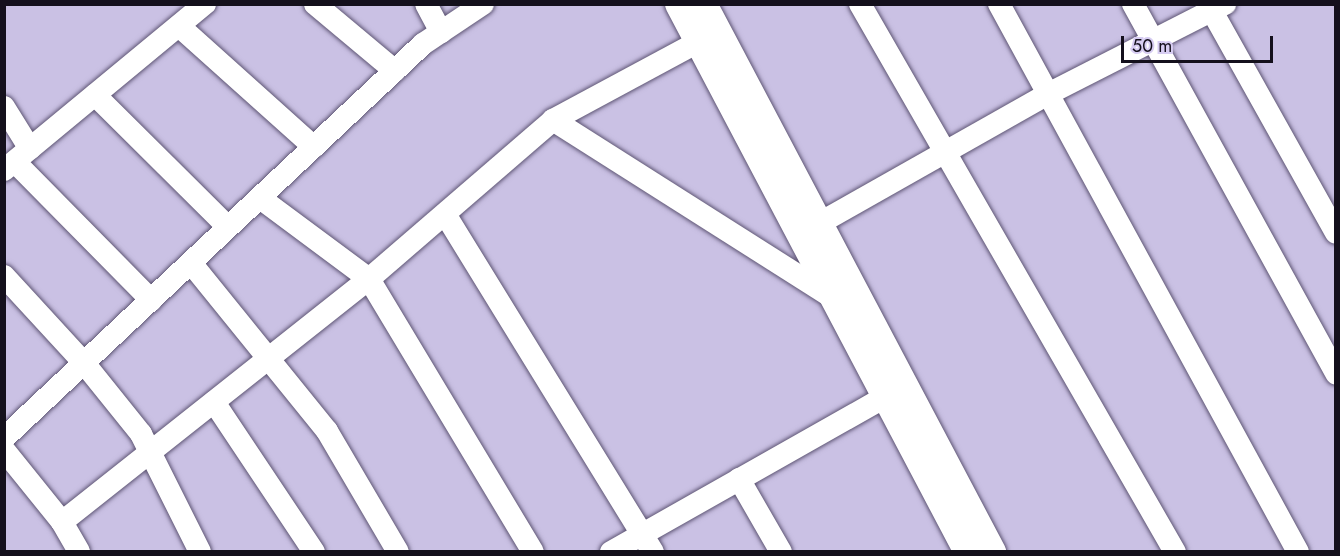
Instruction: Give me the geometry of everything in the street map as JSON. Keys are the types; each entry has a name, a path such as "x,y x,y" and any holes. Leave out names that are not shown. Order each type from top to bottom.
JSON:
{"street":[{"path":"16,160 205,4"},
{"path":"315,4 395,71"},
{"path":"426,4 441,32"},
{"path":"4,438 395,71 441,32 483,4"},
{"path":"679,4 698,42 812,228 835,299 885,397 992,552"},
{"path":"703,4 812,228 941,479 968,552"},
{"path":"860,4 943,154 1175,552"},
{"path":"999,4 1298,552"},
{"path":"1133,4 1335,374"},
{"path":"812,228 1048,94 1153,42 1215,7 1335,233"},
{"path":"179,27 314,147"},
{"path":"62,522 369,279 553,120 698,42"},
{"path":"95,95 228,227"},
{"path":"4,107 16,160 151,300"},
{"path":"553,120 835,299"},
{"path":"260,198 369,279 533,552"},
{"path":"445,213 648,543"},
{"path":"190,263 327,431 398,552"},
{"path":"4,276 84,363 141,434 200,552"},
{"path":"611,552 648,543 739,479 885,397"},
{"path":"214,402 314,552"},
{"path":"4,450 62,522 79,552"},
{"path":"739,479 781,552"}]}
